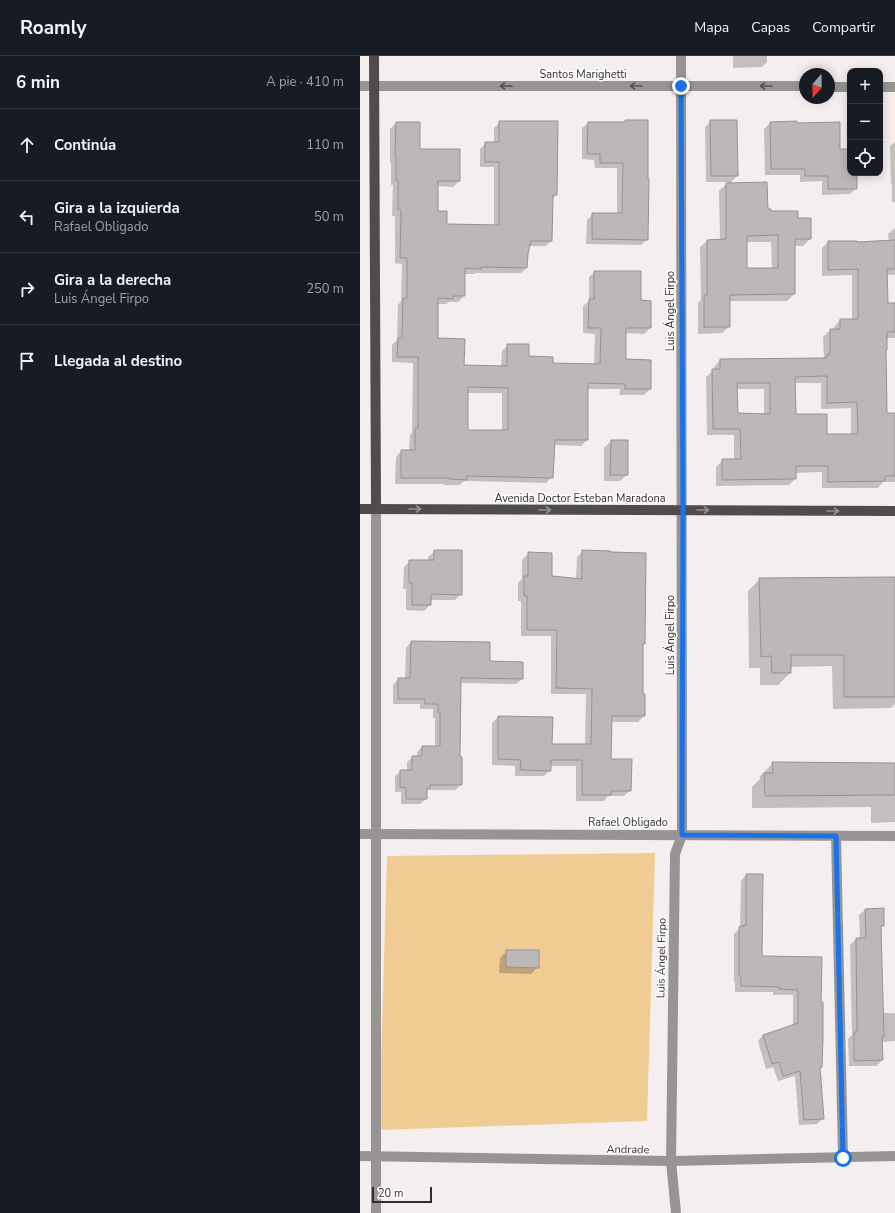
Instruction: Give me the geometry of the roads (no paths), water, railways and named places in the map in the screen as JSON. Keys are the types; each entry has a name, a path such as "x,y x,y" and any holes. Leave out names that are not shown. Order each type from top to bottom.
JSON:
{"main road":[{"path":"374,56 376,509"},
{"name":"Avenida Doctor Esteban Maradona","path":"360,509 895,511"}],"street":[{"name":"Luis Ángel Firpo","path":"676,1213 671,1162 675,854 682,835 683,510 681,56"},
{"name":"Santos Marighetti","path":"360,86 799,86"},
{"path":"835,86 847,86"},
{"path":"883,86 895,86"},
{"path":"376,509 376,1213"},
{"name":"Rafael Obligado","path":"360,834 895,836"},
{"path":"836,836 843,1158"},
{"name":"Andrade","path":"360,1156 671,1162 895,1156"}]}
